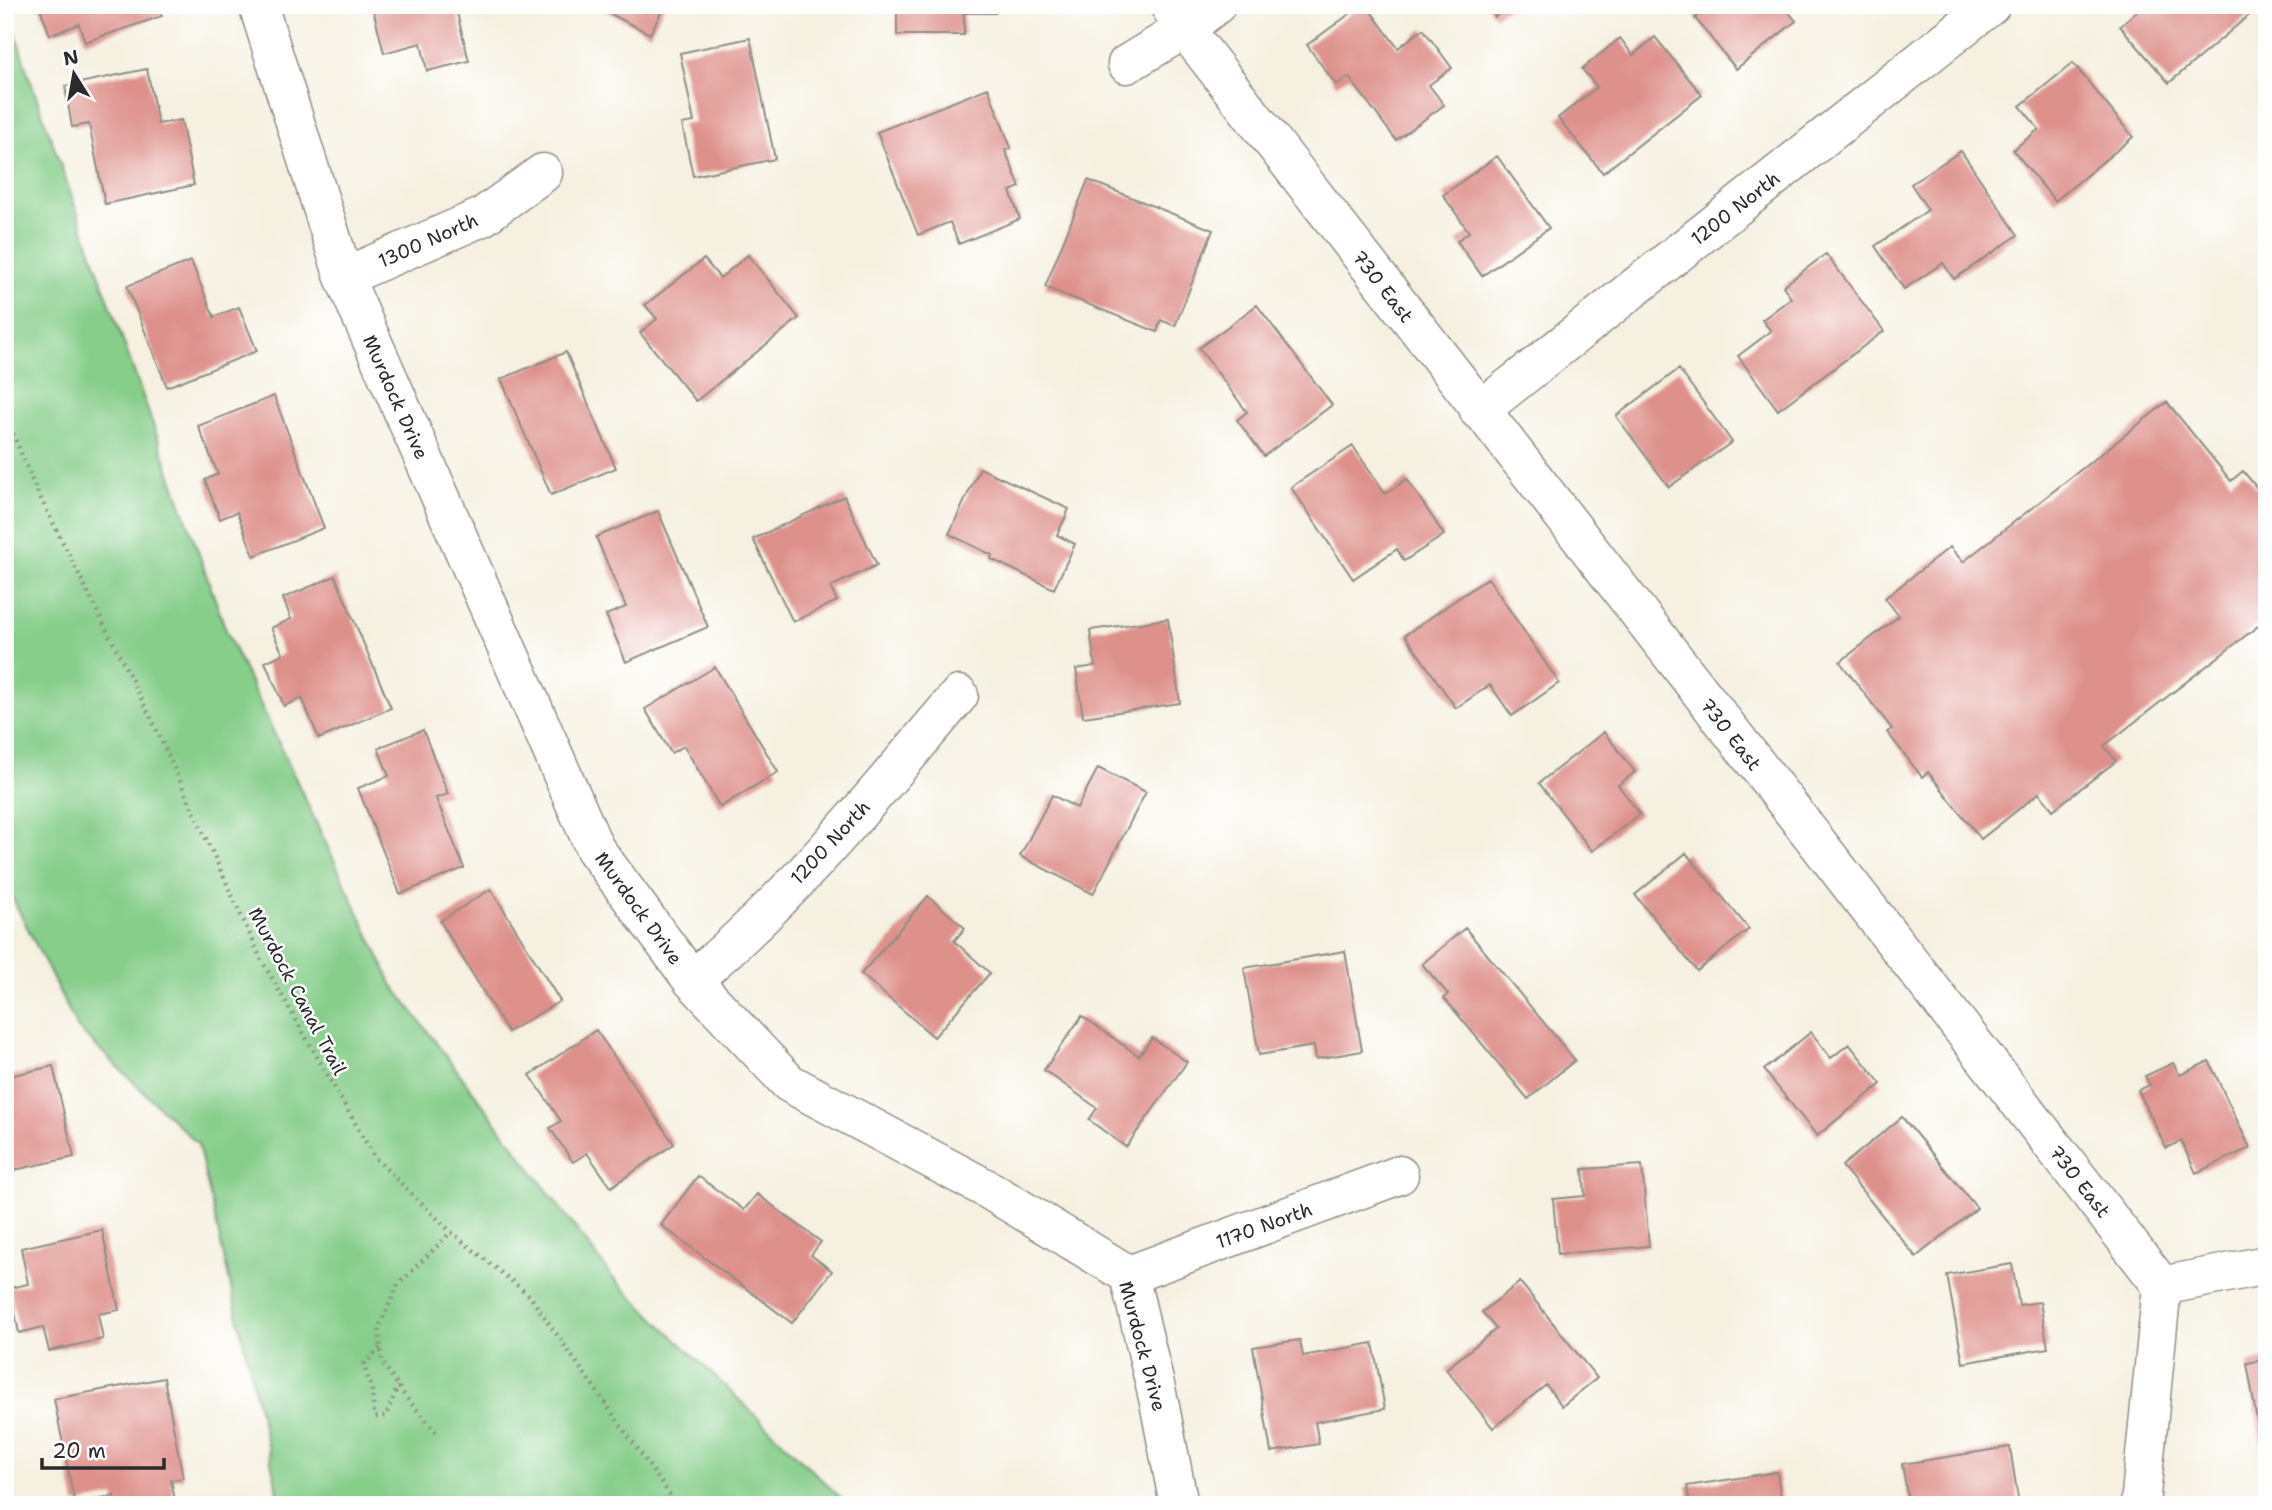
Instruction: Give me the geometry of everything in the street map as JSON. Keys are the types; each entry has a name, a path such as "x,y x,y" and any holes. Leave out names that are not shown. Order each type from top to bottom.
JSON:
{"street":[{"name":"Murdock Drive","path":"258,5 344,277 595,849 692,980 789,1083 989,1190 1129,1275 1159,1402 1179,1505"},
{"path":"1127,64 1177,17 1216,5"},
{"name":"1200 North","path":"1479,411 1991,5"},
{"name":"730 East","path":"1177,17 1479,411 2162,1286"},
{"name":"1300 North","path":"344,277 482,217 543,173"},
{"name":"1200 North","path":"692,980 735,944 859,813 959,695"},
{"name":"1170 North","path":"1129,1275 1399,1175"},
{"path":"2140,1505 2162,1286 2267,1265"}],"path":[{"name":"Murdock Canal Trail","path":"5,414 36,487 153,722 261,959 374,1158 451,1232 529,1295 677,1505"},
{"path":"436,1432 382,1362 379,1327 398,1285 451,1232"},
{"path":"380,1348 365,1363 365,1375 372,1389 375,1416 386,1416 398,1385"}],"green space":[{"path":"5,5 8,5 25,65 227,633 392,984 613,1278 848,1505 281,1505 198,1144 78,1029 5,883"}],"building":[{"path":"39,5 158,5 162,16 85,42 79,24 50,35"},
{"path":"372,5 455,5 469,61 427,71 421,43 384,53"},
{"path":"593,5 665,5 650,34"},
{"path":"897,5 995,5 995,13 964,13 964,35 897,35"},
{"path":"1362,5 1366,5 1398,48 1423,29 1452,68 1429,85 1444,105 1396,140 1349,77 1336,85 1307,45"},
{"path":"1486,5 1512,5 1495,17"},
{"path":"1710,5 1783,5 1796,21 1736,69 1695,18"},
{"path":"2144,5 2261,5 2169,83 2120,26"},
{"path":"1655,37 1702,95 1603,173 1558,118 1597,87 1582,69 1620,38 1633,55"},
{"path":"750,38 775,159 693,176 682,124 694,122 680,53"},
{"path":"2073,63 2133,137 2055,201 2013,150 2039,129 2020,106"},
{"path":"147,69 158,124 181,120 194,185 105,204 89,124 72,127 65,86"},
{"path":"988,88 1011,148 1005,150 1020,187 1010,191 1020,219 959,244 950,222 918,235 877,132"},
{"path":"1961,151 2018,235 1954,279 1943,263 1904,289 1875,246 1928,210 1911,184"},
{"path":"1497,156 1549,228 1482,276 1457,241 1469,232 1443,195"},
{"path":"1088,180 1213,230 1175,326 1161,320 1157,332 1045,287"},
{"path":"1826,254 1884,331 1778,410 1738,356 1771,331 1762,320 1791,298 1783,286"},
{"path":"748,255 799,318 696,401 640,333 657,319 645,305 704,259 720,278"},
{"path":"191,261 214,317 239,307 257,351 167,387 127,286"},
{"path":"1257,305 1332,405 1264,456 1237,420 1247,412 1199,348"},
{"path":"566,352 616,468 551,495 501,379"},
{"path":"1679,369 1732,442 1669,487 1616,416"},
{"path":"274,396 324,528 254,556 237,512 220,519 205,480 218,474 198,426"},
{"path":"2167,402 2231,481 2243,471 2267,500 2267,619 2104,746 2116,761 2053,810 2039,793 1981,839 1928,772 1922,777 1887,732 1892,729 1840,662 1899,616 1885,598 1950,547 1963,562"},
{"path":"1353,446 1385,494 1407,479 1444,535 1404,561 1397,549 1353,579 1291,487"},
{"path":"980,468 1069,509 1057,535 1075,544 1054,589 991,559 992,555 949,534"},
{"path":"844,496 877,565 830,587 837,601 793,622 753,539"},
{"path":"658,511 708,627 626,662 606,615 626,607 596,537"},
{"path":"335,576 391,708 319,739 302,698 284,706 265,662 283,654 271,628 291,619 283,598"},
{"path":"1488,578 1559,683 1512,716 1490,685 1456,708 1405,635"},
{"path":"1168,619 1180,703 1083,717 1076,669 1095,666 1090,630"},
{"path":"715,667 778,772 720,807 684,746 671,753 645,709"},
{"path":"423,730 448,794 436,798 464,868 400,894 358,788 389,776 378,748"},
{"path":"1604,732 1635,772 1618,785 1640,814 1592,851 1539,783"},
{"path":"1098,768 1146,792 1093,894 1020,856 1052,795 1077,808"},
{"path":"1686,853 1749,929 1697,971 1635,895"},
{"path":"491,889 560,1001 508,1032 440,921"},
{"path":"928,896 965,928 954,941 990,973 934,1037 861,974"},
{"path":"1465,928 1575,1060 1528,1099 1444,998 1448,994 1422,964"},
{"path":"1345,951 1362,1051 1316,1059 1314,1046 1259,1055 1244,968"},
{"path":"1082,1016 1139,1056 1152,1038 1187,1062 1126,1147 1089,1120 1097,1108 1044,1070"},
{"path":"596,1030 674,1144 611,1187 587,1153 573,1162 550,1128 561,1121 530,1075"},
{"path":"1811,1032 1831,1058 1849,1044 1881,1084 1817,1136 1764,1070"},
{"path":"2209,1061 2250,1148 2196,1173 2181,1141 2166,1148 2138,1090 2150,1085 2145,1076 2173,1063 2180,1075"},
{"path":"53,1066 74,1157 5,1172 5,1077"},
{"path":"1902,1117 1977,1208 1916,1257 1842,1166"},
{"path":"1642,1165 1649,1246 1558,1254 1553,1199 1585,1196 1583,1169"},
{"path":"698,1176 744,1210 757,1194 821,1242 811,1255 832,1271 792,1323 661,1225"},
{"path":"102,1230 119,1310 98,1314 103,1339 49,1351 43,1327 19,1333 10,1288 28,1284 21,1248"},
{"path":"2012,1264 2019,1305 2040,1302 2048,1348 1963,1363 1947,1275"},
{"path":"1520,1282 1597,1378 1562,1406 1546,1385 1493,1428 1446,1369 1496,1329 1482,1312"},
{"path":"1300,1340 1303,1356 1373,1343 1385,1409 1315,1422 1319,1444 1271,1452 1253,1347"},
{"path":"2267,1359 2267,1449 2262,1450 2247,1363"},
{"path":"164,1378 183,1478 171,1480 176,1505 116,1505 114,1496 75,1504 54,1399"},
{"path":"2010,1447 2019,1505 1909,1505 1902,1464"},
{"path":"1777,1472 1782,1505 1690,1505 1687,1486"}]}
